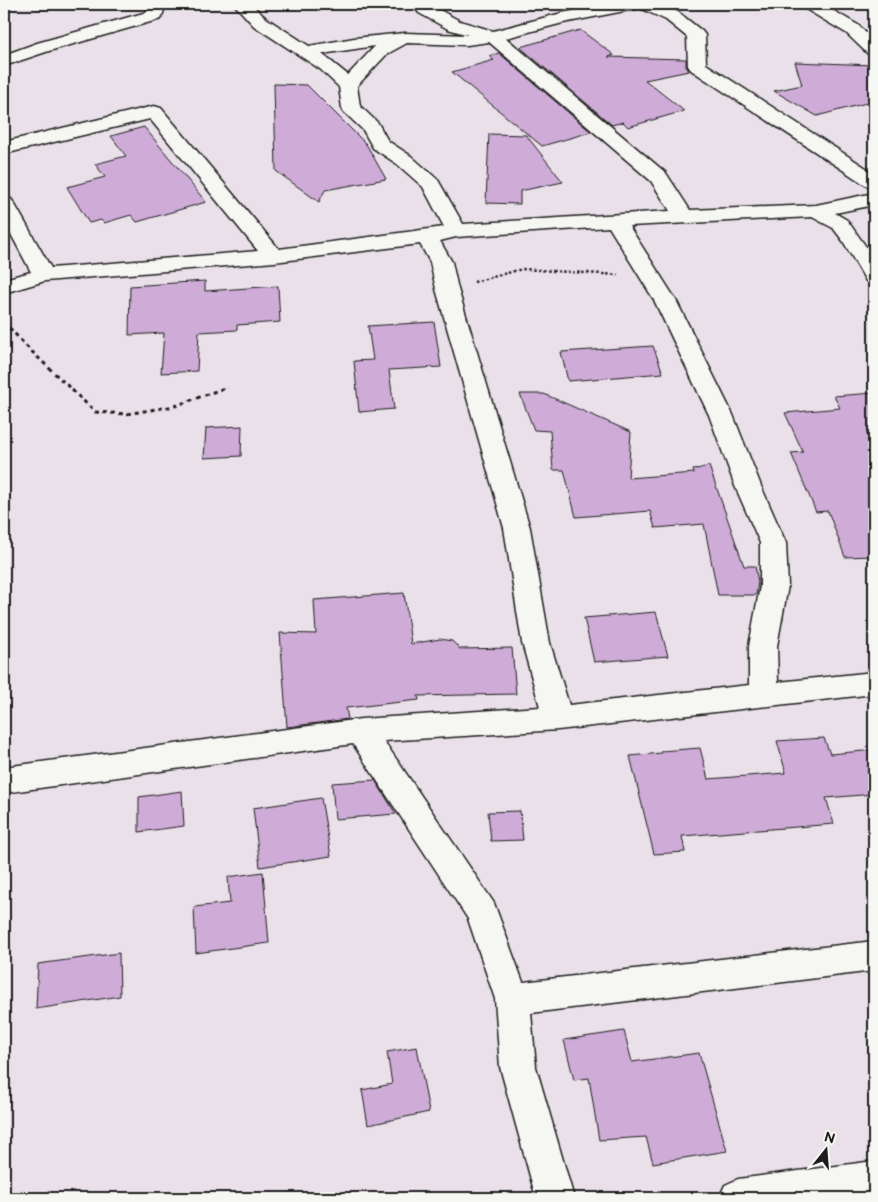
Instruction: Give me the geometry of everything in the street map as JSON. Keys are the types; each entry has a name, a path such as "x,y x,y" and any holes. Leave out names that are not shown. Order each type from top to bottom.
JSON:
{"street":[{"path":"242,4 260,22 326,64 348,85 351,108 371,127 380,144 404,160 431,184 456,231"},
{"path":"305,52 354,43 405,38 467,40 493,36 602,8 636,4"},
{"path":"645,4 672,16 696,35 697,66 874,182"},
{"path":"810,4 859,25 874,50"},
{"path":"348,85 381,50 405,38 425,6 454,25 493,36 659,177 684,216"},
{"path":"4,61 162,9"},
{"path":"4,148 154,112 274,256"},
{"path":"4,286 44,275 274,256 427,237 456,231 684,216 816,210 874,199"},
{"path":"4,203 44,275"},
{"path":"816,210 840,224 852,239 874,276"},
{"path":"616,220 666,300 721,415 748,486 773,543 774,586 763,646 764,694"},
{"path":"427,237 441,262 446,289 517,528 536,643 558,718"},
{"path":"4,780 360,730 558,718 874,683"},
{"path":"360,730 482,913 512,999 518,1067 555,1198"},
{"path":"512,999 874,956"},
{"path":"738,1198 874,1180"}],"path":[{"path":"446,289 522,269 622,275"},
{"path":"4,322 95,412 126,414 175,406 227,387"}],"building":[{"path":"580,30 614,55 608,57 686,59 686,66 689,71 645,80 684,111 628,127 623,122 612,125 520,47"},
{"path":"499,53 591,132 542,146 452,72 494,60 489,56"},
{"path":"795,62 874,65 874,101 817,116 774,91 802,85"},
{"path":"274,84 307,85 366,144 386,179 325,190 319,202 276,171"},
{"path":"144,127 206,202 137,222 131,215 104,223 101,220 89,223 67,187 105,177 95,164 126,156 111,136"},
{"path":"489,134 526,135 563,182 520,191 520,204 486,203"},
{"path":"205,281 205,291 278,286 280,322 237,325 237,330 199,332 197,371 161,373 164,333 129,335 130,286"},
{"path":"434,322 441,367 389,370 394,409 359,412 354,361 373,360 368,326"},
{"path":"653,346 663,373 568,381 561,352"},
{"path":"874,393 874,432 866,432 874,451 874,556 845,557 828,511 816,512 791,453 803,452 785,413 840,408 834,396"},
{"path":"520,394 544,394 631,432 628,478 694,473 693,470 709,466 744,566 755,566 758,582 756,595 718,595 704,524 655,528 650,511 576,517 564,470 553,470 550,431 534,430"},
{"path":"242,426 241,456 204,458 206,428"},
{"path":"404,593 411,644 440,639 452,641 460,649 512,648 516,694 418,696 419,700 346,708 348,719 287,727 280,633 316,634 314,600"},
{"path":"656,612 668,656 594,662 584,618"},
{"path":"824,738 830,754 874,750 874,794 826,798 834,824 682,836 685,852 654,854 630,756 700,748 708,779 786,773 777,741"},
{"path":"375,780 396,814 335,819 332,783"},
{"path":"182,791 184,826 139,832 139,797"},
{"path":"321,798 331,856 260,867 253,808"},
{"path":"520,811 523,840 491,841 488,812"},
{"path":"263,872 269,943 196,953 194,907 230,903 228,877"},
{"path":"119,953 120,996 36,1009 38,964"},
{"path":"624,1031 632,1062 699,1053 727,1151 653,1163 646,1137 599,1140 589,1078 574,1080 564,1040"},
{"path":"417,1047 429,1112 368,1125 362,1090 392,1084 387,1052"}]}
